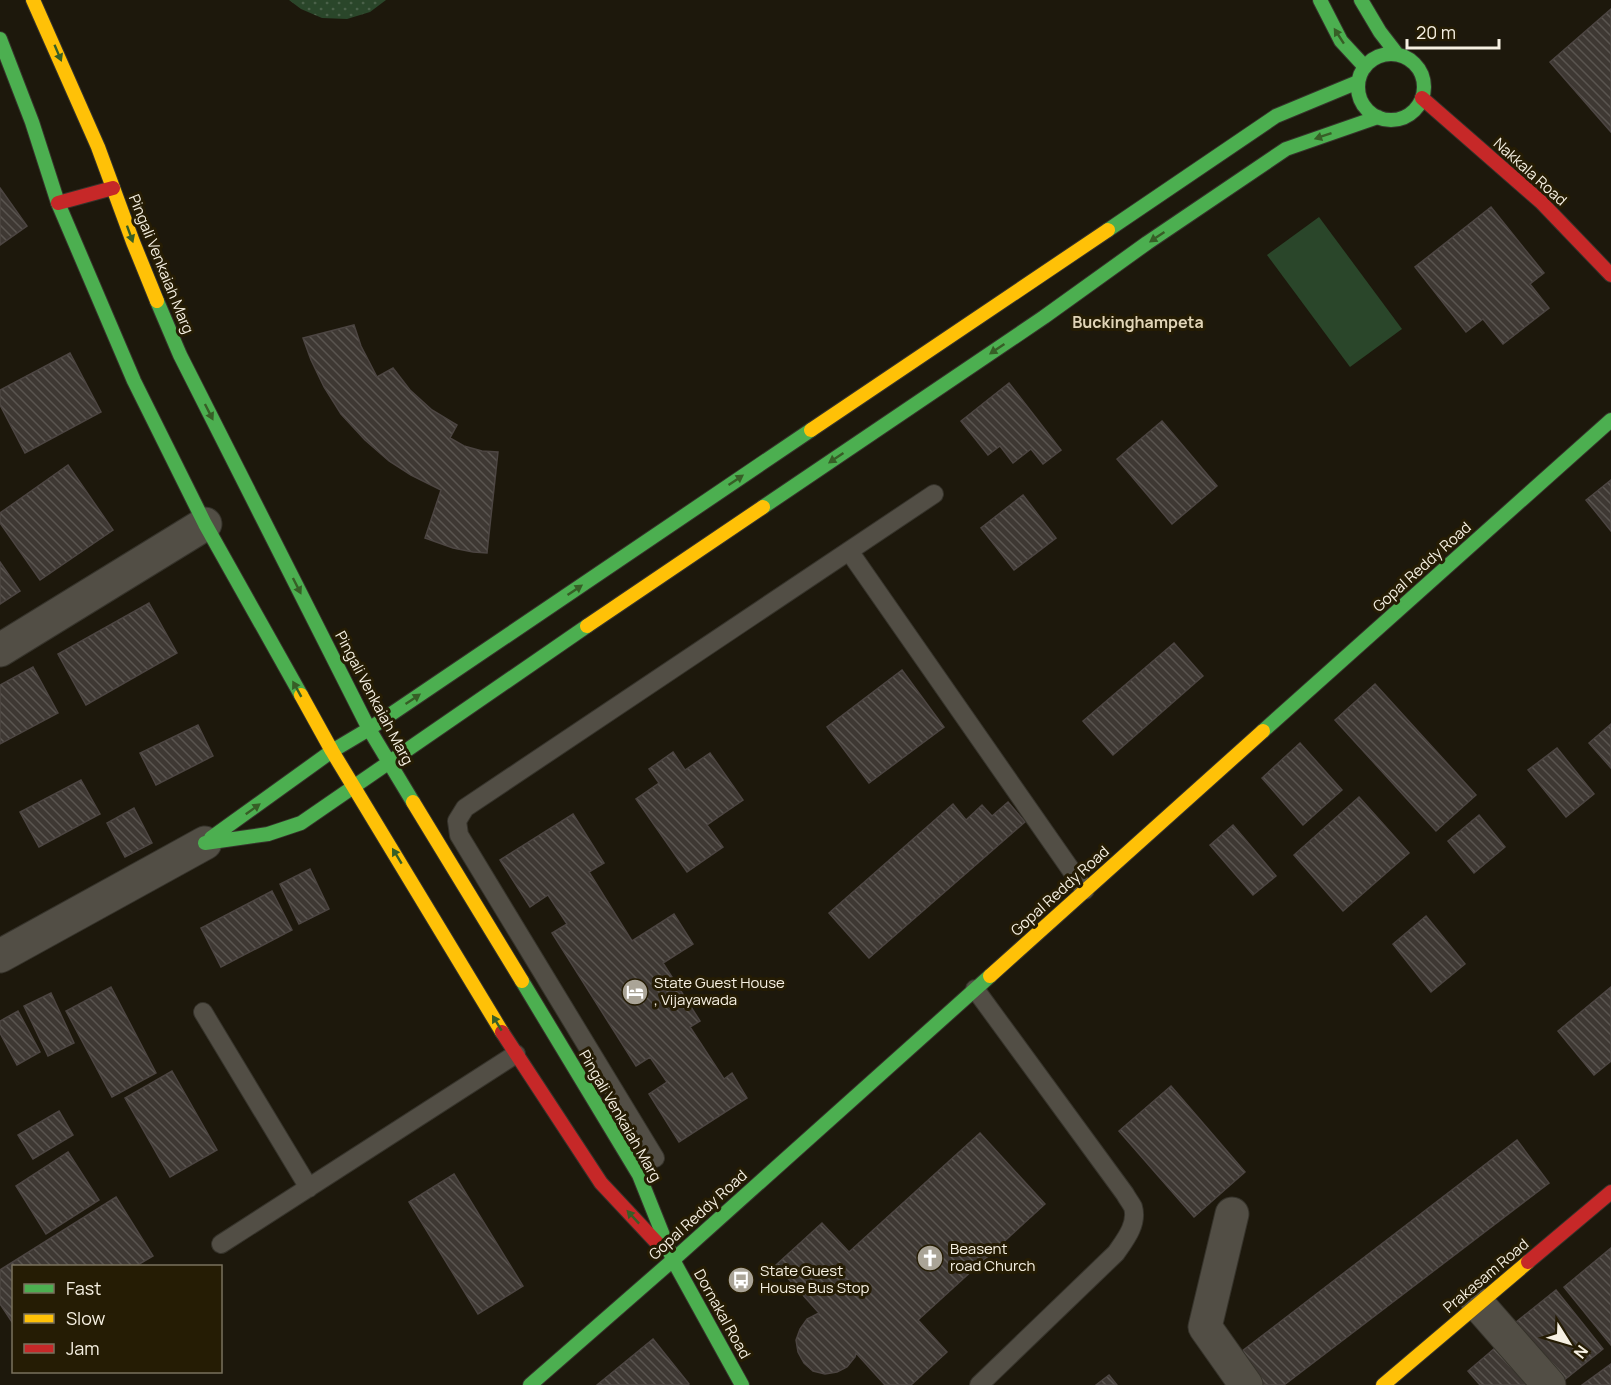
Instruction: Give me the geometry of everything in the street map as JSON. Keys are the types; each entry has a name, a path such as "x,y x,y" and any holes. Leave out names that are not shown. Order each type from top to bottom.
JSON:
{"street":[{"name":"Pingali Venkaiah Marg","path":"33,0 98,147 133,242 180,355 369,729 639,1175 673,1260"},
{"path":"1320,0 1341,41 1365,67"},
{"path":"1366,3 1380,32 1397,54"},
{"path":"0,39 32,122 58,203 134,381 205,524 332,751 516,1054 601,1183 673,1260"},
{"path":"1388,54 1406,57 1414,63 1423,79 1424,88 1417,107 1400,119 1389,120 1369,112 1358,93 1358,82 1365,67 1378,56 1388,54"},
{"path":"0,956 205,843 332,751 369,729 1276,116 1358,82"},
{"name":"Nakkala Road","path":"1422,98 1541,202 1611,275"},
{"path":"205,843 268,834 301,823 661,575 1044,317 1147,243 1286,149 1378,117"},
{"path":"58,203 113,188"},
{"name":"Gopal Reddy Road","path":"530,1385 673,1260 1611,420"},
{"path":"0,650 205,524"},
{"name":"Prakasam Road","path":"1383,1385 1611,1192"},
{"path":"1232,1214 1205,1327 1246,1385"},
{"name":"Dornakal Road","path":"673,1260 742,1385"},
{"path":"1478,1304 1549,1385"}],"lane":[{"path":"655,1158 459,835 457,821 465,808 934,494"},
{"path":"849,551 1086,890"},
{"path":"975,989 1125,1194 1132,1207 1134,1220 1130,1233 1116,1253 979,1385"},
{"path":"203,1012 309,1188"},
{"path":"221,1244 516,1054"}],"green space":[{"path":"289,0 386,0 370,12 347,19 322,18 301,9"},
{"path":"1319,217 1402,329 1350,367 1267,255"}],"building":[{"path":"1611,9 1611,132 1550,62"},
{"path":"0,188 27,226 0,245"},
{"path":"1491,207 1544,273 1530,284 1549,308 1503,344 1483,319 1466,332 1415,267"},
{"path":"354,325 361,346 377,377 393,368 410,390 432,410 457,425 450,438 464,446 498,452 487,553 453,548 425,538 441,490 389,461 365,440 341,414 324,387 303,338"},
{"path":"70,353 101,412 25,453 0,405 0,390"},
{"path":"1009,383 1061,450 1043,464 1031,449 1013,463 1000,446 988,455 961,421"},
{"path":"1162,421 1217,486 1172,524 1117,459"},
{"path":"68,465 113,530 40,580 0,523 0,513"},
{"path":"1611,480 1611,531 1586,500"},
{"path":"1023,495 1056,538 1014,570 981,528"},
{"path":"0,562 20,591 0,604"},
{"path":"149,603 177,653 86,705 58,654"},
{"path":"1174,643 1203,676 1113,755 1083,721"},
{"path":"33,667 58,713 0,744 0,685"},
{"path":"902,670 944,727 869,783 827,727"},
{"path":"1375,684 1476,795 1436,831 1335,720"},
{"path":"1611,724 1611,768 1589,743"},
{"path":"198,725 213,756 156,785 140,753"},
{"path":"1300,743 1342,790 1303,825 1262,778"},
{"path":"1557,748 1594,794 1566,817 1528,770"},
{"path":"673,752 685,770 710,753 743,800 707,825 723,847 687,872 636,799 659,783 649,769"},
{"path":"81,780 100,814 39,847 20,812"},
{"path":"1359,797 1409,853 1343,911 1294,855"},
{"path":"1008,802 1025,822 869,958 829,913 953,804 966,820 982,805 992,816"},
{"path":"134,808 152,843 125,857 107,823"},
{"name":"State Guest House , Vijayawada","path":"573,814 604,863 589,872 632,941 674,914 693,944 663,963 700,1021 690,1027 724,1079 732,1073 747,1098 679,1142 649,1094 667,1082 650,1057 636,1066 552,933 567,924 548,895 530,907 500,860"},
{"path":"1479,815 1505,847 1474,873 1448,841"},
{"path":"1233,825 1276,876 1253,895 1210,845"},
{"path":"310,869 329,909 299,924 280,884"},
{"path":"272,891 292,930 221,967 201,928"},
{"path":"1426,916 1465,964 1431,992 1393,944"},
{"path":"111,987 156,1073 112,1097 66,1011"},
{"path":"1611,987 1611,1061 1594,1075 1558,1031"},
{"path":"51,993 74,1043 48,1056 24,1006"},
{"path":"18,1011 40,1052 17,1065 0,1033 0,1021"},
{"path":"172,1071 217,1150 170,1177 125,1098"},
{"path":"1171,1086 1245,1172 1194,1217 1119,1131"},
{"path":"59,1111 73,1135 33,1159 18,1135"},
{"path":"980,1133 1045,1204 918,1320 947,1352 911,1385 885,1385 856,1353 847,1367 837,1372 825,1374 813,1371 804,1363 798,1352 796,1340 807,1319 819,1313 776,1265 822,1223 849,1252"},
{"path":"1517,1140 1549,1183 1284,1385 1259,1385 1237,1355"},
{"path":"68,1152 99,1200 46,1234 16,1186"},
{"path":"454,1174 523,1286 478,1314 409,1202"},
{"path":"116,1197 153,1256 138,1265 12,1265 12,1322 0,1304 0,1270"},
{"path":"1611,1248 1611,1345 1564,1287"},
{"path":"1556,1290 1603,1349 1563,1381 1516,1322"},
{"path":"653,1339 688,1385 597,1385"},
{"path":"1502,1342 1539,1385 1480,1385 1468,1371"},
{"path":"1611,1364 1611,1385 1582,1385"},
{"path":"1109,1375 1117,1385 1096,1385"}],"traffic: fast":[{"path":"1320,0 1341,41 1365,67"},
{"path":"1361,0 1380,32 1397,54"},
{"path":"0,39 32,122 58,203 134,381 205,524 301,695"},
{"path":"1391,54 1404,57 1414,64 1421,74 1424,87 1421,100 1414,110 1404,117 1391,120 1378,117 1368,110 1361,100 1358,87 1361,74 1368,64 1378,57 1391,54"},
{"path":"1108,230 1276,116 1358,82"},
{"path":"763,507 1044,317 1147,243 1286,149 1378,117"},
{"path":"157,301 180,355 369,729 413,802"},
{"path":"1263,731 1611,420"},
{"path":"211,838 332,751 369,729 811,430"},
{"path":"205,843 268,834 301,823 587,626"},
{"path":"530,1385 990,976"},
{"path":"522,981 639,1175 673,1260 742,1385"}],"traffic: slow":[{"path":"33,0 98,147 157,301"},
{"path":"811,430 1108,230"},
{"path":"587,626 763,507"},
{"path":"301,695 332,751 502,1032"},
{"path":"990,976 1263,731"},
{"path":"413,802 522,981"},
{"path":"1383,1385 1528,1262"}],"traffic: jam":[{"path":"1422,98 1541,202 1611,275"},
{"path":"58,203 113,188"},
{"path":"502,1032 601,1183 659,1245"},
{"path":"1528,1262 1611,1192"}],"place":[{"name":"State Guest House , Vijayawada","path":"635,992"},
{"name":"Beasent road Church","path":"930,1258"},
{"name":"State Guest House Bus Stop","path":"741,1280"}],"district":[{"name":"Buckinghampeta","path":"1138,322"}]}
